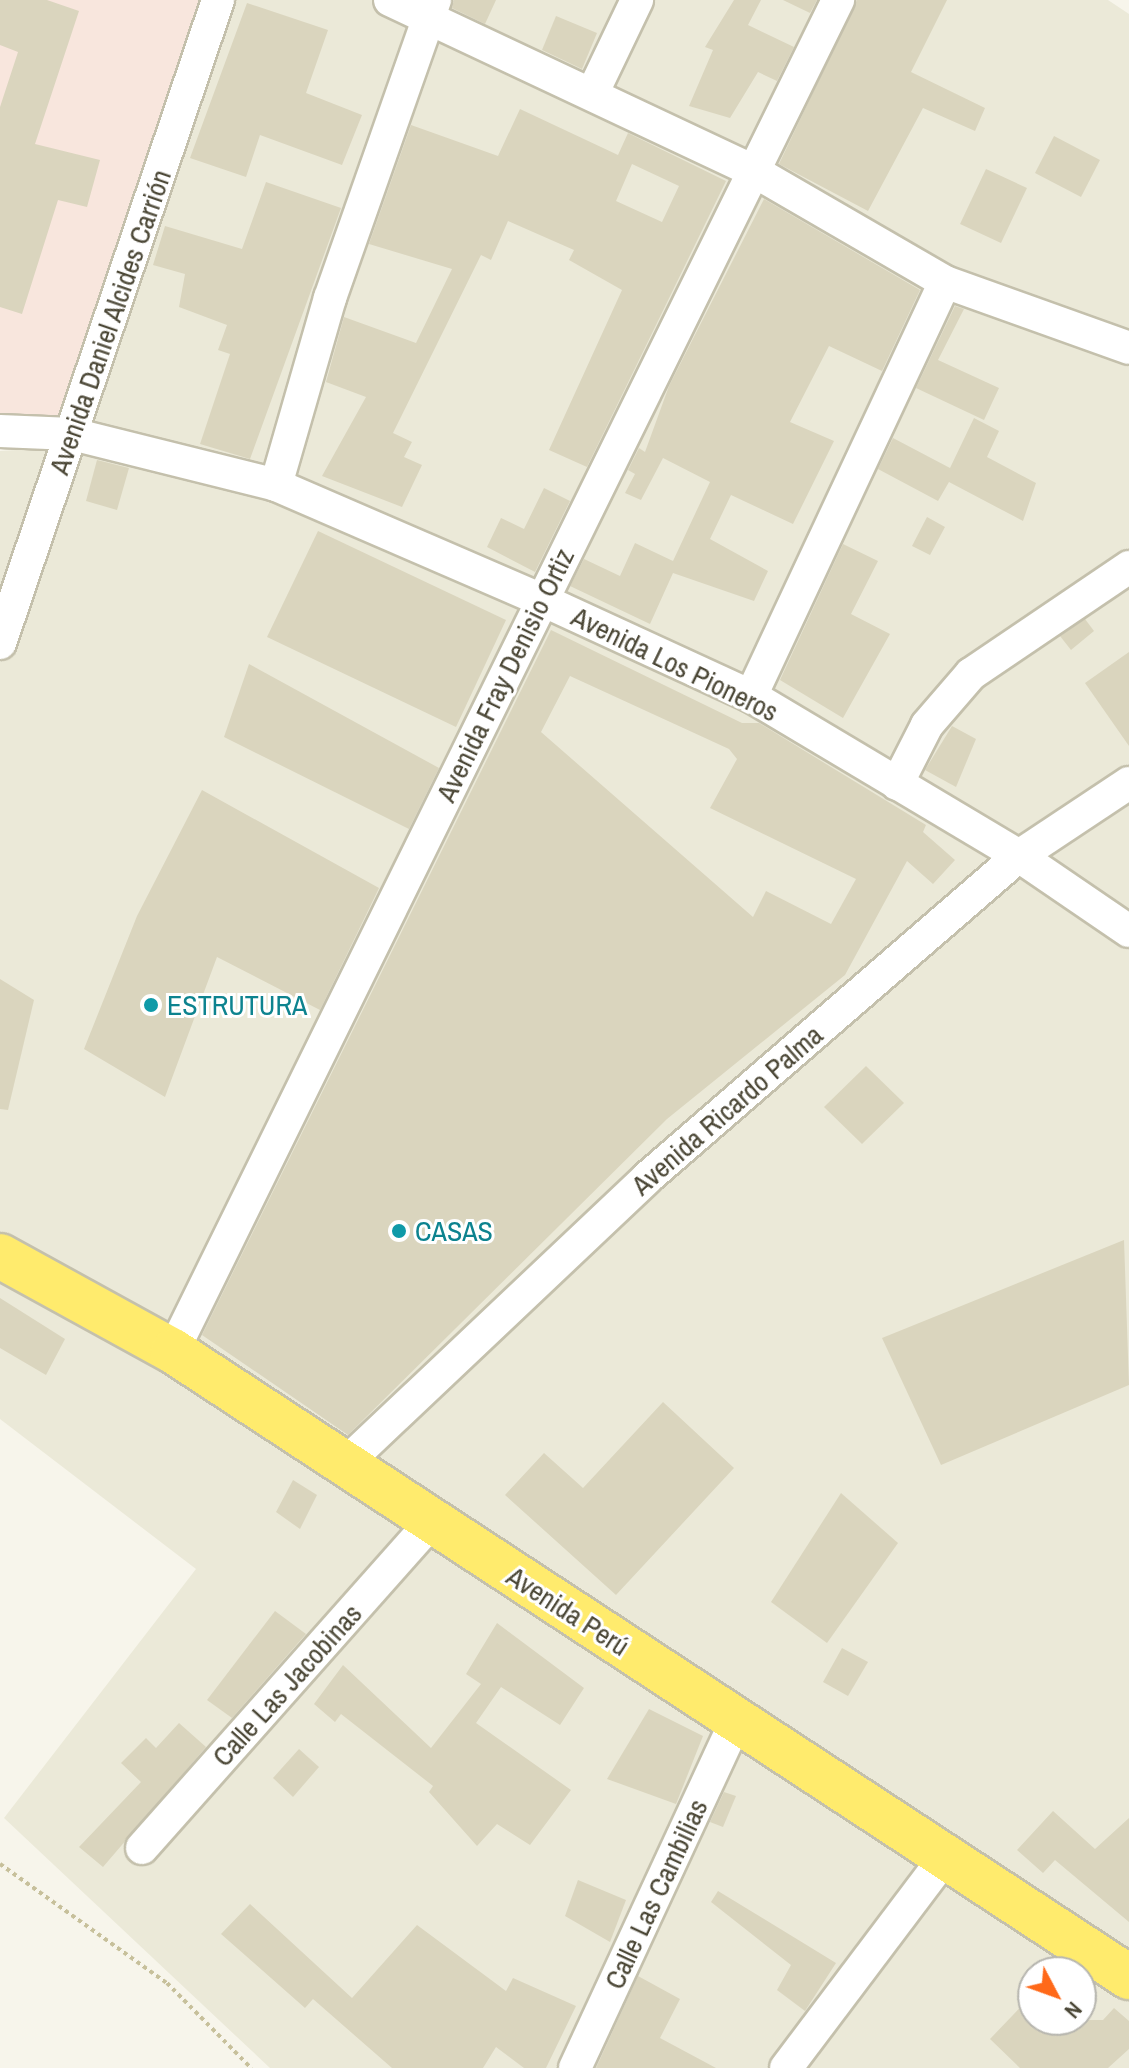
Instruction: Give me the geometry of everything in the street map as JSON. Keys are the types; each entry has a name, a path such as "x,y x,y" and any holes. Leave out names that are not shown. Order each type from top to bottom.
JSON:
{"highway":[{"name":"Avenida Perú","path":"0,1256 173,1351 1129,1977"}],"street":[{"name":"Avenida Daniel Alcides Carrión","path":"0,643 218,0"},
{"path":"390,0 432,9 752,170 945,282 1129,348"},
{"path":"593,92 637,0"},
{"name":"Avenida Fray Denisio Ortiz","path":"173,1351 838,0"},
{"path":"276,485 330,298 432,9"},
{"path":"751,696 945,282"},
{"name":"Avenida Los Pioneros","path":"0,431 72,434 276,485 542,600 751,696 1019,856 1129,931"},
{"path":"897,784 927,725 971,674 1058,608 1129,567"},
{"name":"Avenida Ricardo Palma","path":"346,1463 647,1178 1019,856 1129,783"},
{"name":"Calle Las Jacobinas","path":"142,1848 431,1522"},
{"name":"Calle Las Cambilias","path":"575,2068 736,1721"},
{"path":"786,2068 946,1856"}],"path":[{"path":"0,1864 167,1983 251,2068"}],"shaded area":[{"path":"0,0 218,0 72,434 0,431"},
{"path":"218,0 1108,0 1129,14 1129,2068 270,2068 4,1818 196,1569 0,1419 0,451 82,446"}],"building":[{"path":"0,0 47,0 79,11 35,144 100,160 87,207 58,200 22,314 0,307 0,107 18,52 0,45"},
{"path":"454,0 496,0 485,24 452,8"},
{"path":"734,0 761,0 748,25 794,47 777,81 758,72 730,118 689,106 713,50 705,47"},
{"path":"783,0 817,0 810,13"},
{"path":"857,0 947,0 911,72 985,108 975,131 923,108 868,211 779,164"},
{"path":"247,3 328,30 306,93 362,115 342,165 260,135 246,177 190,158"},
{"path":"556,16 597,33 582,69 542,50"},
{"path":"520,109 618,155 628,133 726,181 587,467 549,450 622,290 569,260 574,250 508,221 491,260 481,255 393,433 412,442 404,457 422,465 402,507 322,476 366,397 326,382 344,317 416,343 452,269 369,244 411,125 498,156","holes":["632,164 679,186 662,222 616,201"]},
{"path":"1054,136 1100,160 1081,197 1035,173"},
{"path":"986,169 1027,188 1001,243 960,224"},
{"path":"266,182 341,208 250,459 200,444 230,354 218,350 227,325 179,307 185,274 153,265 165,226 242,249"},
{"path":"764,199 920,290 882,371 829,346 790,422 834,441 793,524 731,495 710,539 768,571 754,601 673,573 650,624 570,586 584,559 620,576 635,543 673,561 710,482 663,458 641,500 625,493 635,474 628,470 639,448 645,452 669,386"},
{"path":"955,306 964,309 938,360 999,388 984,420 916,388"},
{"path":"974,418 999,431 987,457 1036,483 1023,521 949,482 938,501 878,469 893,438 950,468"},
{"path":"97,460 129,468 117,510 86,501"},
{"path":"544,488 570,501 535,572 487,547 501,518 524,529"},
{"path":"927,517 945,527 930,555 912,546"},
{"path":"318,531 506,620 456,727 267,637"},
{"path":"843,544 878,561 851,614 890,634 843,718 780,680"},
{"path":"1085,619 1094,631 1071,650 1060,636"},
{"path":"551,630 742,723 759,723 926,825 923,832 955,860 933,884 907,861 845,975 667,1119 348,1435 202,1335","holes":["570,676 729,749 737,759 710,808 856,879 831,924 766,891 753,917 541,732"]},
{"path":"1129,652 1129,746 1085,683"},
{"path":"249,664 439,768 409,829 224,737"},
{"path":"952,726 976,739 956,787 925,770"},
{"path":"202,790 379,888 320,1010 217,957 165,1097 84,1049 137,916"},
{"path":"0,979 34,1000 8,1110 0,1109"},
{"path":"866,1066 904,1103 862,1144 824,1107"},
{"path":"1124,1240 1129,1385 941,1465 882,1338"},
{"path":"0,1298 65,1339 46,1375 0,1348"},
{"path":"663,1402 734,1468 616,1595 505,1495 544,1453 583,1488"},
{"path":"293,1480 317,1495 300,1529 276,1512"},
{"path":"841,1493 898,1543 827,1643 771,1602"},
{"path":"275,1611 306,1634 232,1718 207,1700"},
{"path":"497,1623 584,1688 560,1725 501,1687 476,1723 571,1790 530,1845 497,1824 477,1846 429,1792 433,1786 341,1714 335,1722 314,1704 343,1665 431,1748 481,1684 466,1674"},
{"path":"842,1648 868,1662 848,1696 823,1682"},
{"path":"649,1709 703,1736 676,1804 607,1779"},
{"path":"179,1723 206,1747 103,1867 79,1847 141,1782 121,1763 146,1738 156,1748"},
{"path":"299,1749 319,1767 293,1797 273,1778"},
{"path":"724,1792 736,1796 723,1827 710,1822"},
{"path":"1053,1811 1095,1849 1129,1818 1129,1922 1055,1860 1043,1873 1017,1850"},
{"path":"578,1880 626,1900 610,1942 565,1916"},
{"path":"718,1891 836,1963 805,2011 777,1990 791,1965 711,1902"},
{"path":"250,1904 352,1998 417,1925 506,1991 513,1978 576,2006 546,2068 524,2068 496,2047 483,2068 392,2068 313,1999 305,2008 221,1934"},
{"path":"638,1976 680,1999 660,2038 716,2068 596,2068"},
{"path":"1114,2008 1129,2021 1129,2049 1108,2068 1020,2068 990,2039 1017,2011 1017,2036 1097,2036 1097,2020 1103,2020"}],"place":[{"name":"ESTRUTURA","path":"151,1005"},
{"name":"CASAS","path":"399,1231"}]}
